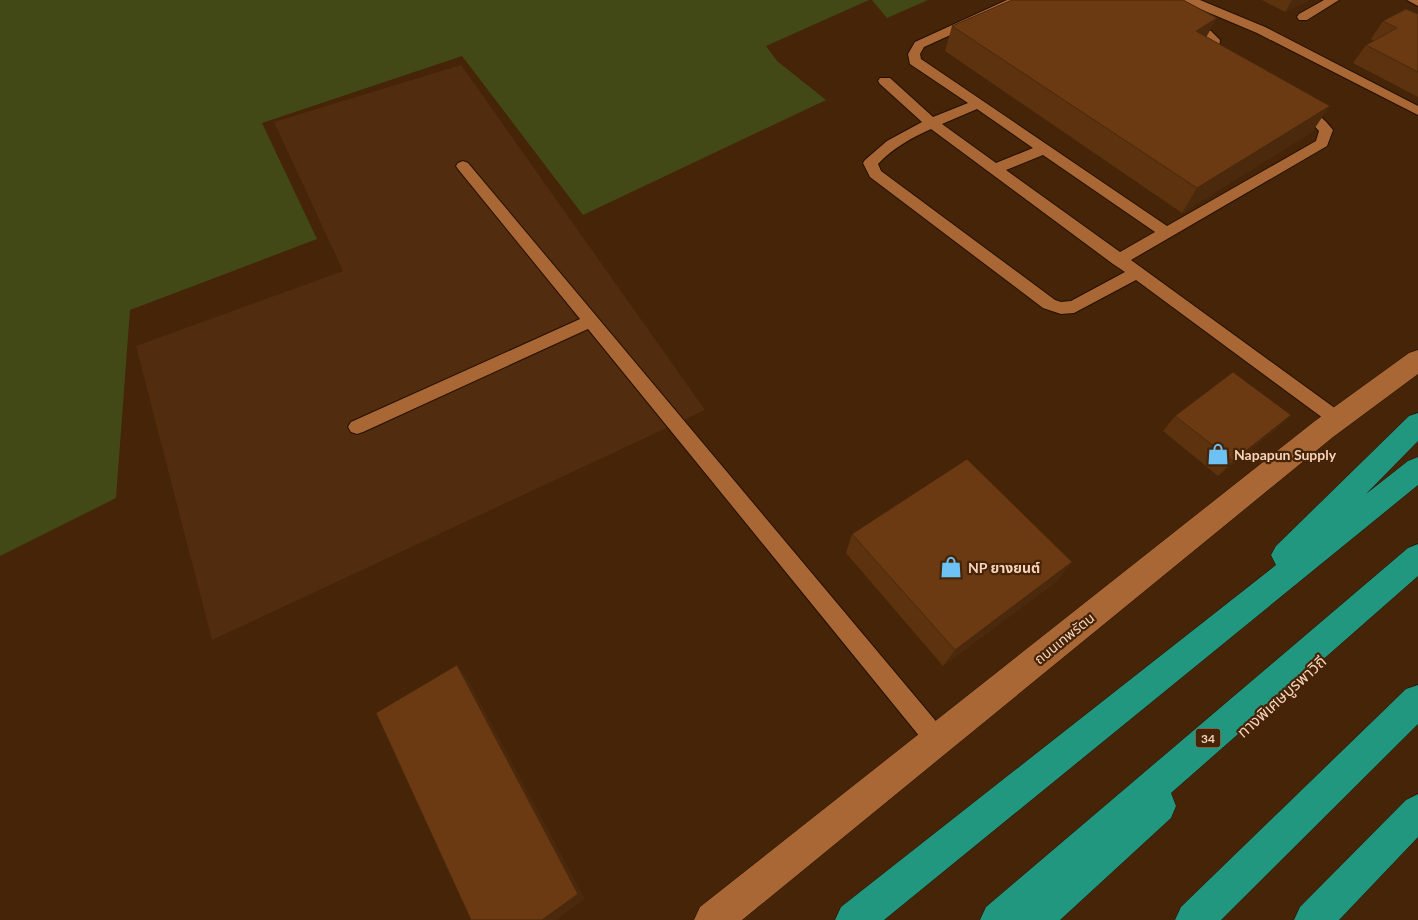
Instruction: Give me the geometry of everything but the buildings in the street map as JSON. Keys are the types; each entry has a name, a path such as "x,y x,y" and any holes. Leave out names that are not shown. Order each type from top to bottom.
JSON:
{"highway":[{"path":"1201,642 1341,499 1418,424"},
{"path":"854,920 1418,469"},
{"name":"34","path":"999,920 1418,557"},
{"name":"ทางพิเศษบูรพาวิถี","path":"1032,920 1418,573"},
{"path":"1194,920 1418,701"},
{"path":"1313,920 1418,812"}],"main road":[{"name":"ถนนเทพรัตน","path":"713,920 1337,419 1418,360"}],"lane":[{"path":"1017,0 919,45 914,54 915,61 1167,232"},
{"path":"1142,0 1207,34 1214,40 1212,58 1226,72"},
{"path":"1190,0 1262,30 1418,111"},
{"path":"1303,17 1333,0"},
{"path":"1413,0 1418,2"},
{"path":"885,81 932,123 1337,419"},
{"path":"1119,260 1322,143 1326,130 1316,119 1283,102"},
{"path":"978,104 932,123 879,152 870,163 876,174 1049,304 1061,308 1074,307 1136,272"},
{"path":"995,169 1044,149"},
{"path":"463,166 937,740"},
{"path":"357,427 591,321"}],"shaded area":[{"path":"461,65 705,410 212,640 136,346 343,271 274,122"}],"green space":[{"path":"0,0 869,0 766,46 777,61 826,100 583,215 462,56 262,123 317,239 130,310 116,498 0,556"},
{"path":"872,0 928,0 887,18"}],"place":[{"name":"Napapun Supply","path":"1218,454"},
{"name":"NP ยางยนต์","path":"951,567"}]}
